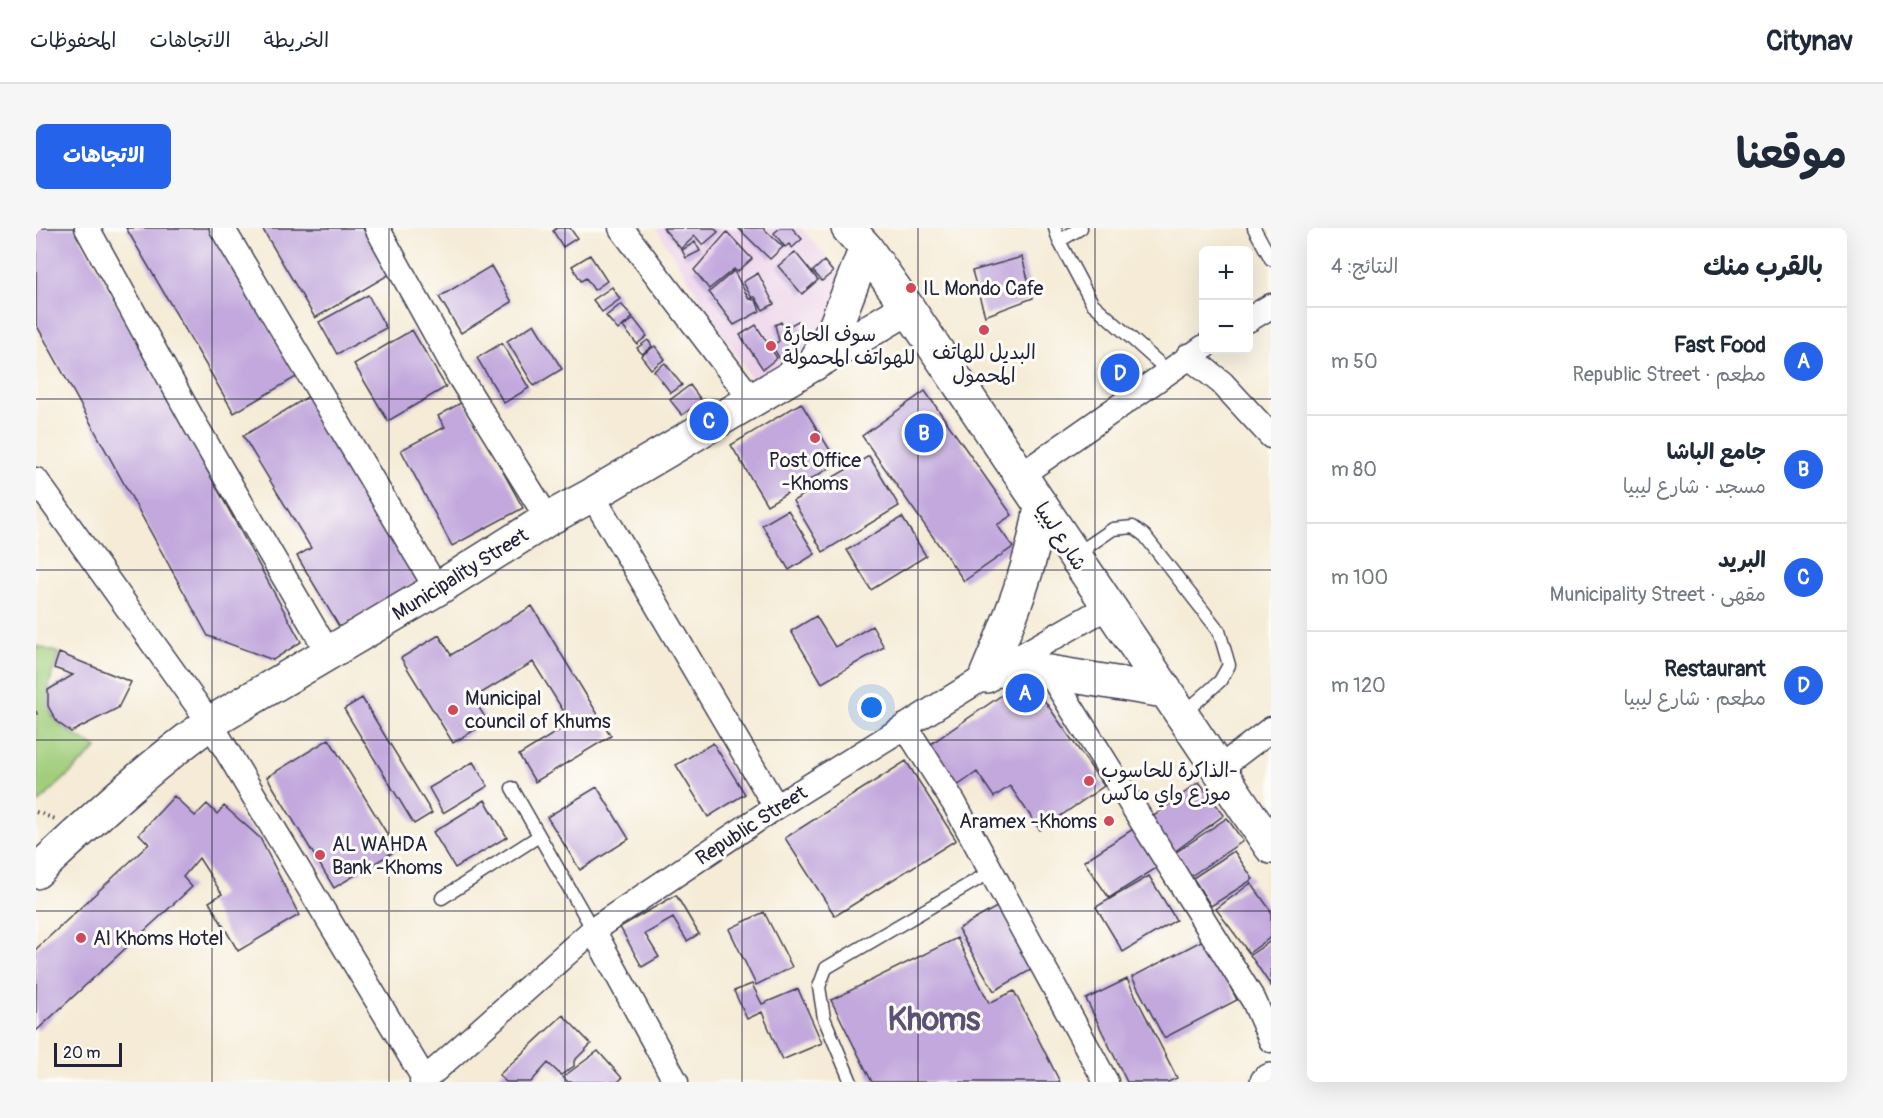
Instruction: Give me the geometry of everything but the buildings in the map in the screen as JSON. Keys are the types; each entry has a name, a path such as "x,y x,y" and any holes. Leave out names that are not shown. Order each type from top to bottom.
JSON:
{"street":[{"path":"87,228 196,426 328,654"},
{"path":"222,228 437,589"},
{"path":"377,228 459,376 548,519"},
{"path":"621,228 752,400"},
{"path":"814,365 835,327 857,238"},
{"name":"شارع ليبيا","path":"857,238 908,308 1271,848"},
{"path":"1253,317 1271,306"},
{"name":"Municipality Street","path":"36,872 125,789 210,723 437,589 548,519 908,308"},
{"path":"1021,475 1196,352 1271,436"},
{"path":"36,480 210,723 423,1081"},
{"path":"592,495 776,807"},
{"path":"1041,505 1037,537 991,673 1049,672 1172,703"},
{"name":"Republic Street","path":"423,1081 593,930 776,807 991,673 1107,607"},
{"path":"1049,672 1254,1001 1271,1040"},
{"path":"905,726 954,802 1106,1082"},
{"path":"1217,770 1270,733"},
{"path":"593,930 676,1082"},
{"path":"1267,1082 1271,1080"}],"lane":[{"path":"1055,228 1059,241 1092,303 1168,371"},
{"path":"1059,241 1081,228"},
{"path":"1254,228 1271,259"},
{"path":"1074,556 1113,529 1133,527 1145,536 1219,631 1228,665 1220,681 1172,703"},
{"path":"512,788 593,930"},
{"path":"442,897 539,836"},
{"path":"851,1082 824,1018 819,987 826,968 992,871"}],"shaded area":[{"name":"سوف الحارة للهواتف المحمولة","path":"656,228 801,228 868,303 757,388"}],"green space":[{"path":"36,646 59,653 49,688 49,706 52,714 65,729 97,748 36,805"}],"place":[{"name":"IL Mondo Cafe","path":"911,288"},
{"name":"البديل للهاتف المحمول","path":"984,330"},
{"name":"سوف الحارة للهواتف المحمولة","path":"771,346"},
{"name":"Restaurant","path":"1120,373"},
{"name":"البريد","path":"709,421"},
{"name":"جامع الباشا","path":"924,433"},
{"name":"Post Office -Khoms","path":"815,438"},
{"name":"Fast Food","path":"1025,693"},
{"name":"Municipal council of Khums","path":"453,710"},
{"name":"الذاكرة للحاسوب- موزع واي ماكس","path":"1089,781"},
{"name":"Aramex -Khoms","path":"1109,821"},
{"name":"AL WAHDA Bank -Khoms","path":"320,855"},
{"name":"Al Khoms Hotel","path":"81,938"}],"district":[{"name":"Khoms","path":"934,1019"}]}
